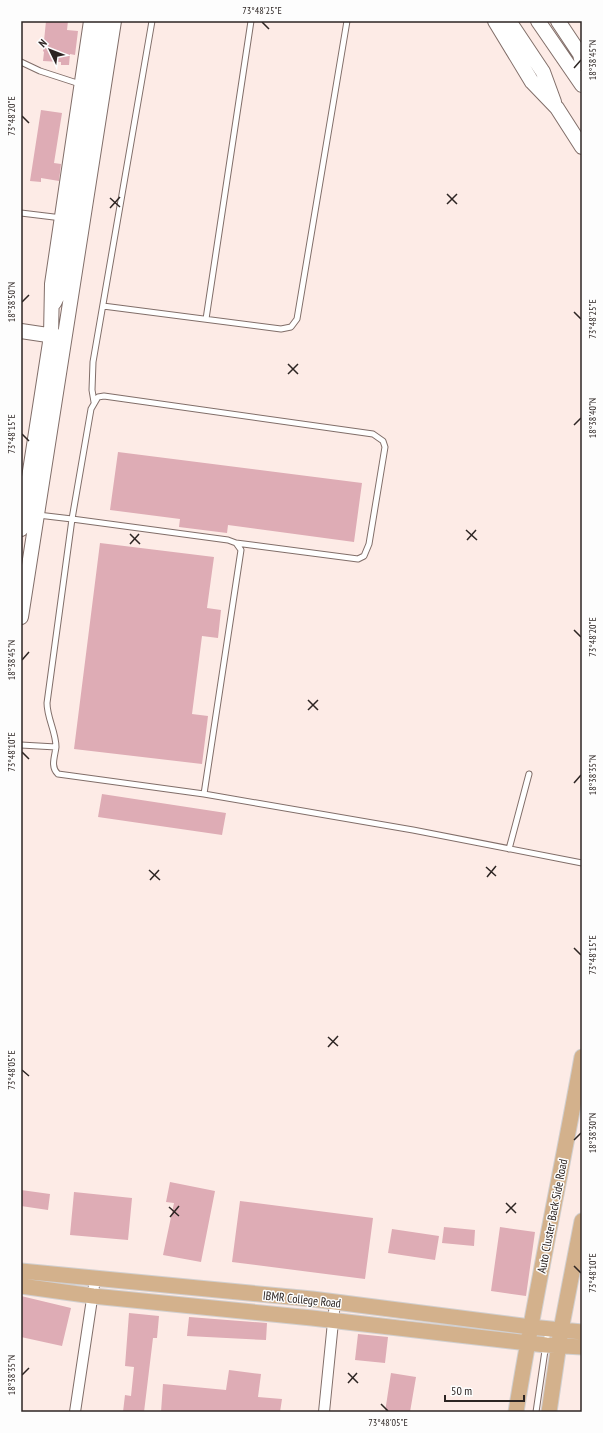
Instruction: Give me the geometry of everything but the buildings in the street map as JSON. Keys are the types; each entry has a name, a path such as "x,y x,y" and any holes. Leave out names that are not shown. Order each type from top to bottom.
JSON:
{"main road":[{"path":"21,530 24,487 51,336 53,305 52,284 91,21"},
{"path":"53,305 63,285 101,21"},
{"path":"21,617 114,21"},
{"path":"495,21 532,82 556,108 582,147"},
{"path":"509,21 543,72 556,108"},
{"path":"538,21 582,85"},
{"path":"558,21 580,54 582,63"},
{"path":"21,331 65,338"},
{"name":"Auto Cluster Back Side Road","path":"516,1412 527,1343 561,1177 582,1057"},
{"path":"549,1412 552,1345 582,1221"},
{"name":"IBMR College Road","path":"21,1270 95,1279 335,1302 530,1327 582,1332"},
{"name":"IBMR College Road","path":"21,1286 93,1296 333,1320 527,1343 582,1347"}],"street":[{"path":"24,487 41,490"},
{"path":"75,1412 95,1279"},
{"path":"324,1412 335,1302"}],"lane":[{"path":"94,402 92,390 93,362 152,21"},
{"path":"206,319 251,21"},
{"path":"103,306 281,329 291,327 297,319 347,21"},
{"path":"21,62 40,71 82,84"},
{"path":"21,213 62,218"},
{"path":"37,515 72,519 228,540 236,543 358,559 364,556 369,544 385,447 383,441 373,434 104,396 98,397 91,409 72,519 47,703 47,710 56,747 53,767 58,774 204,794 413,830 582,863"},
{"path":"204,794 241,550 236,543"},
{"path":"21,745 56,747"},
{"path":"509,849 529,774"},
{"path":"536,1412 552,1345"}]}
